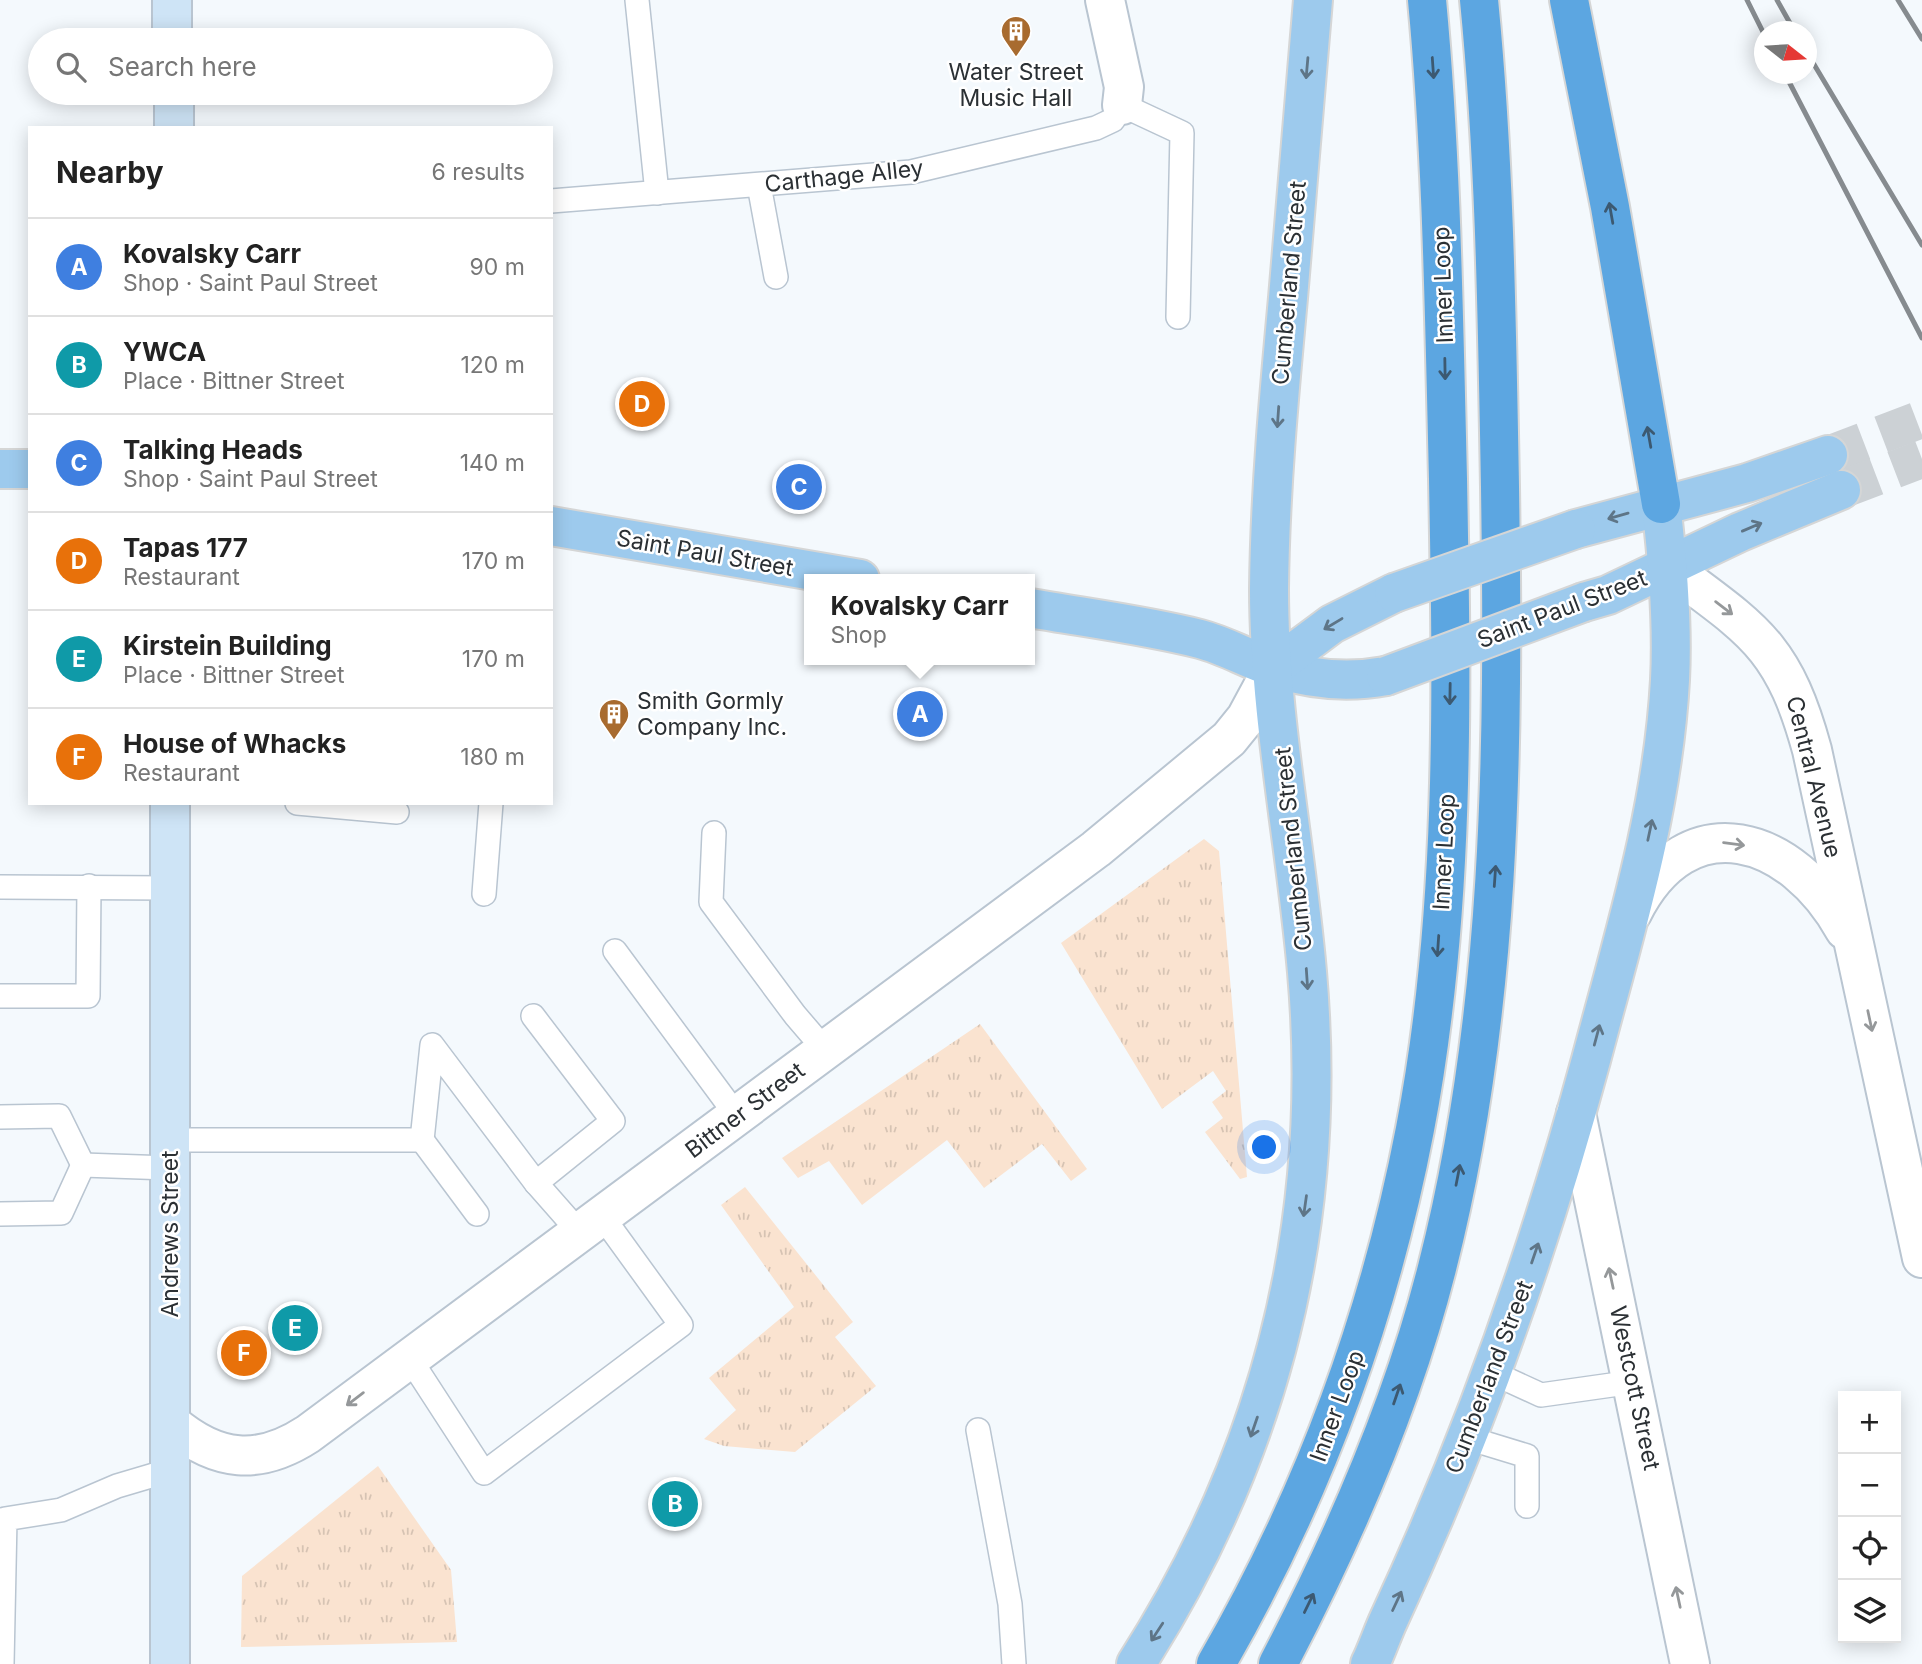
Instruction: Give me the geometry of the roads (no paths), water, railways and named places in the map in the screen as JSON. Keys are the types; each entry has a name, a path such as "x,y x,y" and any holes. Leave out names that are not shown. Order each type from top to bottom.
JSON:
{"highway":[{"name":"Inner Loop","path":"1216,1664 1254,1599 1315,1468 1363,1335 1401,1198 1416,1126 1433,1004 1445,849 1451,644 1441,209 1427,0"},
{"path":"1278,1664 1336,1548 1366,1478 1415,1343 1453,1200 1478,1058 1497,842 1502,626 1493,201 1479,0"},
{"path":"1569,0 1605,181 1661,504"}],"main road":[{"name":"Cumberland Street","path":"1136,1664 1193,1570 1246,1452 1268,1385 1300,1247 1309,1176 1312,1038 1273,668 1269,589 1274,472 1313,0"},
{"path":"0,469 28,469"},
{"name":"Saint Paul Street","path":"1035,609 1198,639 1240,652 1273,668 1335,681 1386,676 1608,595 1740,532 1835,472 1763,478 1576,529 1394,593 1332,624 1273,668"},
{"name":"Cumberland Street","path":"1370,1664 1468,1437 1541,1236 1628,920 1654,811 1666,725 1671,639 1669,567 1661,504"},
{"name":"Saint Paul Street","path":"553,526 831,574"}],"street":[{"path":"172,0 173,28"},
{"path":"1105,0 1124,87 1122,105"},
{"path":"174,105 174,126"},
{"name":"Central Avenue","path":"1669,567 1762,639 1795,693 1812,750 1922,1258"},
{"name":"Bittner Street","path":"172,1424 197,1442 247,1456 276,1453 308,1434 1096,849 1214,753 1246,718 1273,668"},
{"name":"Andrews Street","path":"170,805 170,1664"},
{"name":"Central Avenue","path":"1628,920 1647,885 1672,860 1700,846 1731,843 1773,855 1796,872 1831,908 1856,955"},
{"name":"Westcott Street","path":"1576,1113 1690,1664"}],"lane":[{"path":"637,0 656,193"},
{"path":"1122,105 1182,132 1178,317"},
{"name":"Carthage Alley","path":"553,201 911,172 1096,128 1113,120 1122,105"},
{"path":"759,185 776,277"},
{"path":"319,805 397,812"},
{"path":"484,894 491,805"},
{"path":"714,833 712,902 795,1015 825,1050"},
{"path":"0,996 88,996 89,886"},
{"path":"0,887 168,888"},
{"path":"615,951 737,1116"},
{"path":"533,1016 612,1121 536,1183"},
{"path":"410,1359 484,1473 681,1325 591,1225 536,1183 432,1045 422,1140 477,1214"},
{"path":"0,1117 59,1116 83,1165"},
{"path":"83,1165 169,1154 422,1140"},
{"path":"0,1214 61,1213 83,1165"},
{"path":"1493,1373 1541,1395 1633,1382"},
{"path":"978,1430 1010,1604 1014,1664"},
{"path":"1468,1437 1527,1456 1527,1506"},
{"path":"2,1664 3,1515 61,1510 117,1486 171,1470"}],"tunnel":[{"path":"1828,455 1922,419"},
{"path":"1841,490 1922,459"}],"railway":[{"path":"1747,0 1758,21"},
{"path":"1777,0 1789,21"},
{"path":"1898,0 1922,39"},
{"path":"1817,69 1922,245"},
{"path":"1790,84 1922,338"}],"place":[{"name":"Water Street Music Hall","path":"1016,58"},
{"name":"Tapas 177","path":"642,404"},
{"name":"Talking Heads","path":"799,487"},
{"name":"Kovalsky Carr","path":"920,714"},
{"name":"Smith Gormly Company Inc.","path":"614,741"},
{"name":"Kirstein Building","path":"295,1328"},
{"name":"House of Whacks","path":"244,1353"},
{"name":"YWCA","path":"675,1504"}]}
